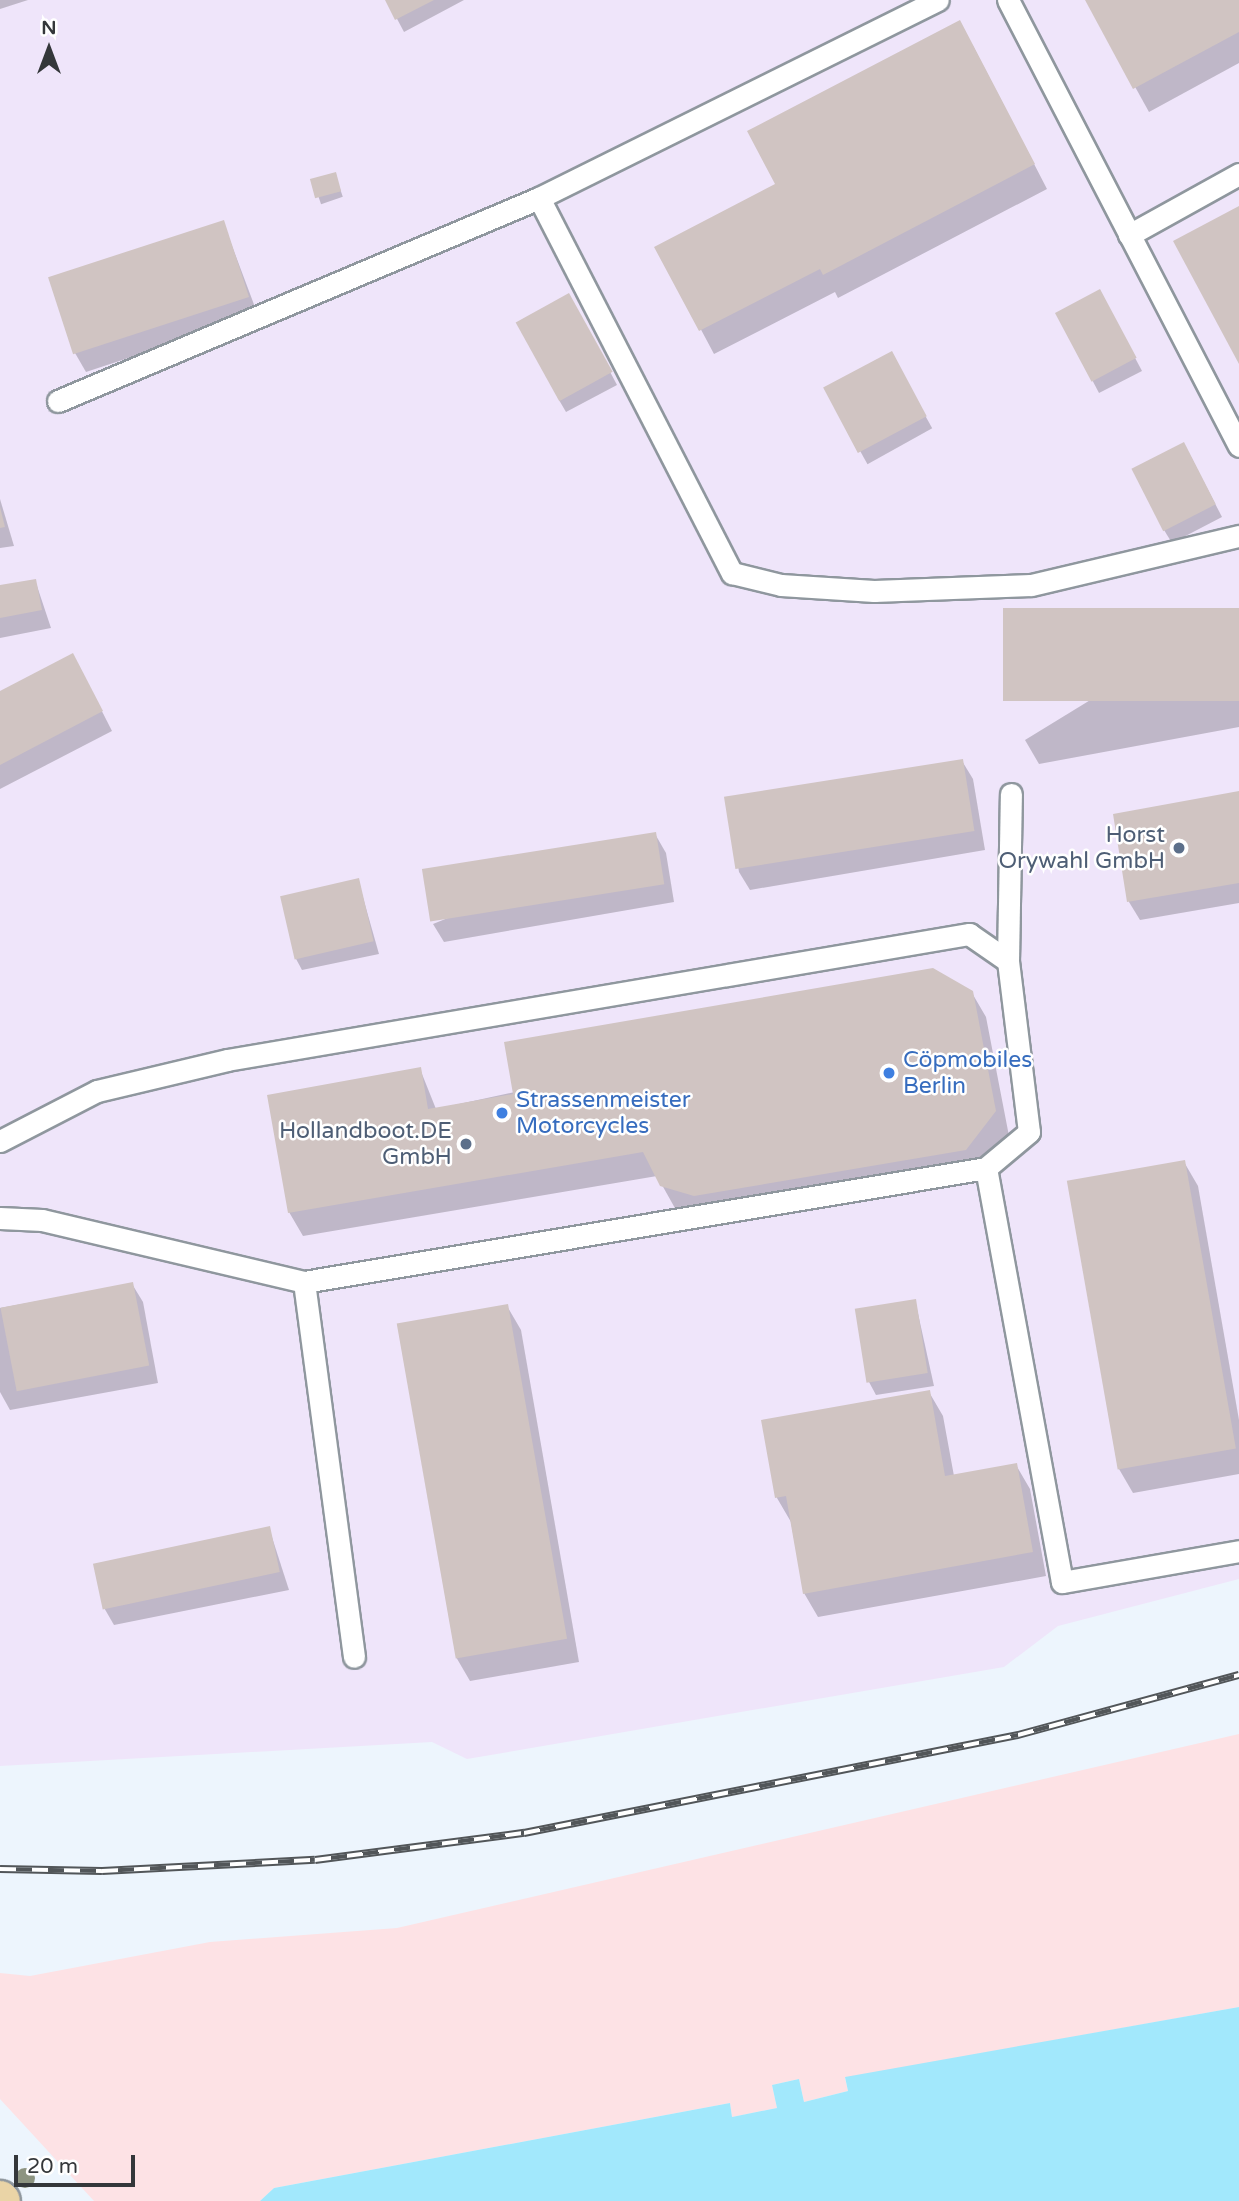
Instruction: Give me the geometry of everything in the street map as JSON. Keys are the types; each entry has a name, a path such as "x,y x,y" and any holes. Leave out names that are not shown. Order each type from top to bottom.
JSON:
{"lane":[{"path":"58,401 539,198 937,0"},
{"path":"1007,0 1239,446"},
{"path":"1129,234 1239,174"},
{"path":"539,198 732,573 781,584 874,591 1031,584 1239,536"},
{"path":"0,1218 42,1220 304,1282 986,1168 1029,1132 1008,961 1011,794"},
{"path":"0,1141 97,1091 241,1058 969,934 1008,961"},
{"path":"986,1168 1062,1582 1239,1551"},
{"path":"304,1282 354,1657"}],"shaded area":[{"path":"0,0 1239,0 1239,1579 1058,1626 1004,1667 467,1759 432,1742 0,1766"},
{"path":"1239,1734 1239,2007 845,2078 848,2091 804,2102 799,2079 772,2085 777,2108 732,2117 730,2103 274,2188 260,2201 94,2201 0,2099 0,1973 30,1976 210,1942 397,1928"}],"water":[{"path":"1239,2007 1239,2201 260,2201 274,2188 730,2103 732,2117 777,2108 772,2085 799,2079 804,2102 848,2091 845,2077"}],"building":[{"path":"385,0 434,0 395,20"},
{"path":"1085,0 1239,0 1239,32 1133,89"},
{"path":"960,20 1035,164 823,275 820,269 699,331 654,247 775,184 747,131"},
{"path":"336,172 341,191 315,198 310,179"},
{"path":"1239,206 1239,364 1173,241"},
{"path":"224,220 249,297 73,354 48,277"},
{"path":"1100,289 1137,358 1092,382 1055,313"},
{"path":"569,293 613,372 559,401 516,323"},
{"path":"892,351 927,416 858,453 823,388"},
{"path":"1184,442 1216,504 1163,531 1131,469"},
{"path":"0,507 5,527 0,528"},
{"path":"36,579 42,610 0,618 0,585"},
{"path":"1003,608 1239,608 1239,701 1003,701"},
{"path":"73,653 103,711 0,765 0,691"},
{"path":"963,759 974,831 735,869 724,797"},
{"name":"Horst Orywahl GmbH","path":"1239,791 1239,883 1127,902 1113,814"},
{"path":"656,832 664,884 430,921 422,869"},
{"path":"359,878 374,941 295,960 280,896"},
{"path":"933,968 973,991 996,1111 966,1150 694,1196 660,1186 643,1152 288,1213 267,1095 421,1067 428,1109 513,1094 504,1042"},
{"path":"1185,1160 1236,1449 1118,1469 1067,1181"},
{"path":"133,1282 149,1365 17,1391 0,1308"},
{"path":"916,1299 928,1373 866,1383 855,1309"},
{"path":"508,1304 567,1639 456,1658 397,1324"},
{"path":"930,1390 945,1476 1017,1463 1033,1552 803,1594 786,1496 775,1498 761,1420"},
{"path":"270,1526 280,1572 103,1610 93,1564"}],"railway":[{"path":"0,1869 102,1871 315,1860 524,1833 1018,1735 1239,1675"}],"place":[{"name":"Horst Orywahl GmbH","path":"1179,848"},
{"name":"Cöpmobiles Berlin","path":"889,1073"},
{"name":"Strassenmeister Motorcycles","path":"502,1113"},
{"name":"Hollandboot.DE GmbH","path":"466,1144"}]}
